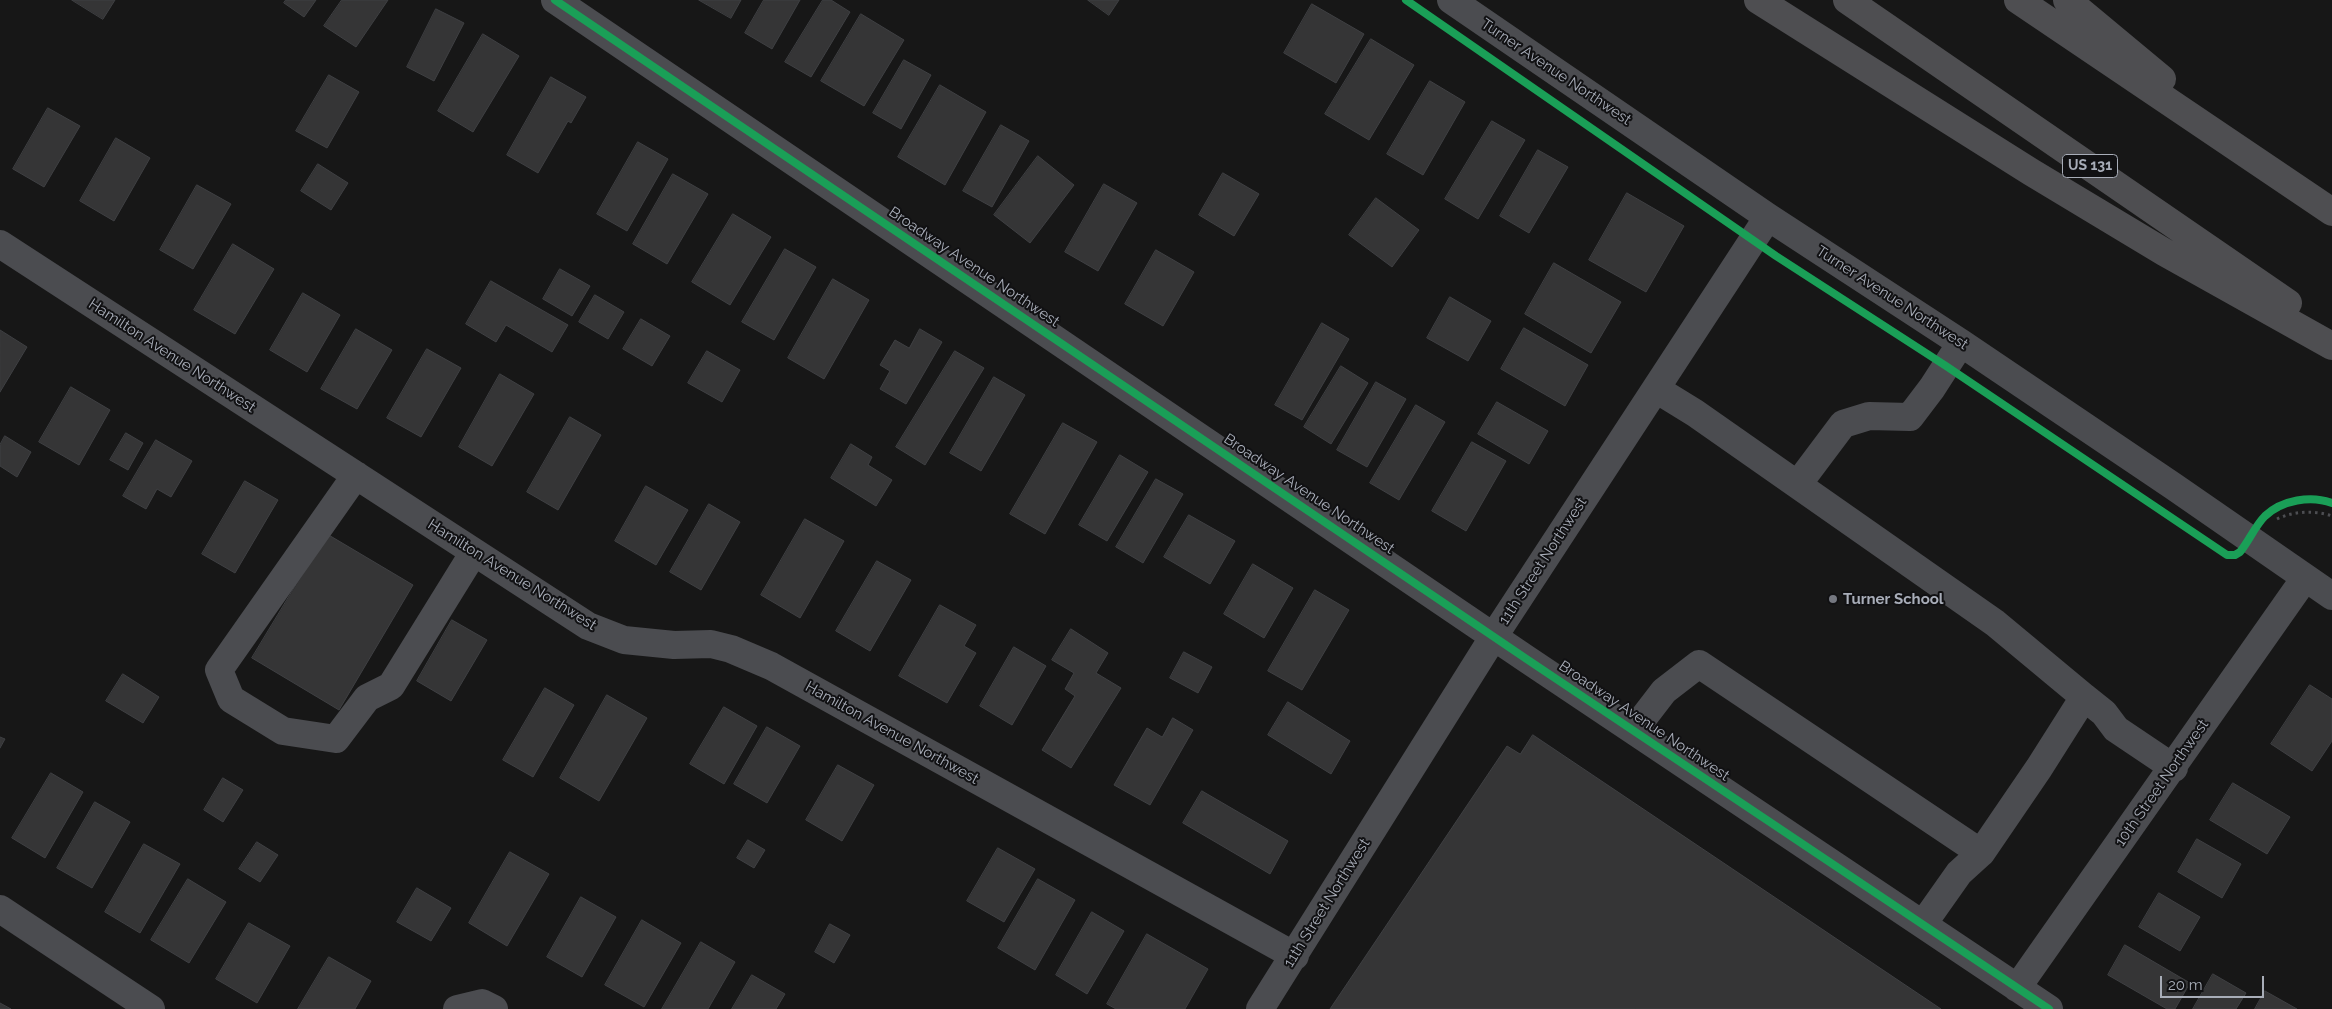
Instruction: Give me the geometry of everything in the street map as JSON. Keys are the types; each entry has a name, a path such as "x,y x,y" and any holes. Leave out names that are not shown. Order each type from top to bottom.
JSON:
{"highway":[{"path":"1758,0 2031,172 2164,252 2332,346"},
{"name":"US 131","path":"1847,0 2332,334"},
{"path":"2018,0 2332,212"},
{"path":"2068,0 2276,175"}],"street":[{"name":"Broadway Avenue Northwest","path":"555,0 1494,636 2049,1009"},
{"name":"Turner Avenue Northwest","path":"1451,0 1768,217 1961,342 2332,596"},
{"name":"11th Street Northwest","path":"1260,1009 1494,636 1768,217"},
{"name":"Hamilton Avenue Northwest","path":"0,244 588,626 624,640 674,644 711,644 731,649 771,666 1295,956"},
{"path":"1798,484 1843,424 1868,416 1910,417 1932,388 1961,342"},
{"path":"1656,389 1798,484 1995,623 2104,713 2116,729 2174,768"},
{"path":"356,475 219,670 231,699 283,731 336,739 367,698 391,686 474,552"},
{"name":"10th Street Northwest","path":"2017,988 2174,768 2306,578"},
{"path":"1634,730 1664,691 1699,664 1981,852"},
{"path":"1923,924 1959,873 1981,852 2039,768 2084,697"},
{"path":"0,909 151,1009"},
{"path":"457,1009 482,1003 494,1009"}],"path":[{"path":"2274,521 2292,513 2302,512 2315,512 2332,516"}],"building":[{"path":"72,0 115,0 103,19"},
{"path":"286,0 316,0 304,17 284,3"},
{"path":"342,0 388,0 356,47 324,26"},
{"path":"699,0 741,0 731,18"},
{"path":"764,0 800,0 772,49 745,33"},
{"path":"823,0 831,0 850,12 811,77 785,62"},
{"path":"1088,0 1119,0 1109,15"},
{"path":"1312,4 1364,34 1336,83 1284,53"},
{"path":"436,9 464,23 434,81 407,67"},
{"path":"861,14 904,40 864,106 821,81"},
{"path":"483,34 519,56 473,132 438,111"},
{"path":"1371,39 1414,65 1369,140 1325,114"},
{"path":"904,60 931,75 901,129 873,113"},
{"path":"329,75 359,92 327,148 296,131"},
{"path":"551,77 586,97 571,123 568,121 538,173 507,155"},
{"path":"1430,81 1465,102 1423,175 1387,154"},
{"path":"940,85 986,112 945,185 898,157"},
{"path":"48,108 80,126 44,187 13,169"},
{"path":"1492,121 1525,140 1478,219 1445,199"},
{"path":"1001,125 1029,141 992,207 963,191"},
{"path":"116,138 150,158 114,221 80,201"},
{"path":"638,142 668,159 627,231 597,214"},
{"path":"1538,150 1568,167 1529,233 1500,216"},
{"path":"1038,156 1074,185 1030,243 994,215"},
{"path":"318,164 348,183 331,210 301,191"},
{"path":"1223,173 1259,194 1234,236 1199,215"},
{"path":"673,174 708,194 667,264 633,244"},
{"path":"1104,184 1137,203 1098,271 1065,252"},
{"path":"197,185 231,204 193,269 160,250"},
{"path":"1627,193 1684,226 1646,292 1589,260"},
{"path":"1376,198 1419,230 1392,267 1349,235"},
{"path":"733,214 771,237 730,305 692,282"},
{"path":"233,244 274,269 235,334 194,310"},
{"path":"785,249 816,267 774,340 742,322"},
{"path":"1156,250 1194,272 1163,326 1125,304"},
{"path":"1554,263 1621,302 1591,353 1525,314"},
{"path":"560,269 590,286 572,316 543,299"},
{"path":"833,279 869,300 824,379 788,358"},
{"path":"491,281 568,325 552,352 506,325 496,342 466,324"},
{"path":"303,293 340,315 307,372 270,350"},
{"path":"595,295 624,312 608,339 579,322"},
{"path":"1450,297 1491,321 1468,361 1427,338"},
{"path":"641,319 670,336 652,366 623,349"},
{"path":"1322,323 1349,339 1302,420 1275,405"},
{"path":"1524,328 1588,365 1565,406 1501,369"},
{"path":"356,329 392,350 357,409 321,389"},
{"path":"920,329 942,342 906,404 880,389 890,371 880,365 895,340 909,348"},
{"path":"0,330 27,347 0,392"},
{"path":"427,349 461,368 421,437 387,418"},
{"path":"707,351 740,370 722,402 688,383"},
{"path":"955,351 984,368 925,465 896,447"},
{"path":"1341,366 1368,383 1331,444 1304,427"},
{"path":"500,374 534,394 492,466 459,447"},
{"path":"994,377 1025,395 981,471 950,453"},
{"path":"1376,382 1406,399 1367,467 1337,450"},
{"path":"71,387 110,410 79,465 39,442"},
{"path":"1497,402 1548,431 1529,464 1478,434"},
{"path":"1416,405 1445,422 1399,500 1370,483"},
{"path":"570,417 601,435 558,510 527,492"},
{"path":"1063,423 1097,442 1045,534 1010,514"},
{"path":"126,433 143,443 128,470 110,460"},
{"path":"5,436 31,452 17,477 0,466 0,445"},
{"path":"156,440 192,461 171,497 157,489 146,509 123,496"},
{"path":"1472,442 1506,461 1466,531 1432,511"},
{"path":"851,444 872,457 868,465 892,480 876,506 831,478"},
{"path":"1120,455 1148,472 1107,541 1079,525"},
{"path":"1156,479 1183,494 1143,563 1116,547"},
{"path":"245,481 278,500 235,573 202,554"},
{"path":"646,486 688,510 656,565 615,541"},
{"path":"709,504 740,522 701,590 670,572"},
{"path":"1189,515 1235,541 1210,584 1164,557"},
{"path":"805,519 844,541 800,618 761,595"},
{"path":"327,534 413,585 339,710 252,658"},
{"path":"877,561 911,580 870,651 836,631"},
{"path":"1253,564 1293,588 1264,638 1224,614"},
{"path":"1315,590 1349,610 1302,690 1268,671"},
{"path":"940,605 976,625 964,646 976,653 947,703 899,676"},
{"path":"452,620 487,640 451,701 417,681"},
{"path":"1071,629 1108,653 1096,673 1121,688 1071,768 1042,750 1075,696 1065,689 1074,673 1052,660"},
{"path":"1014,647 1046,666 1012,725 980,706"},
{"path":"1184,652 1212,667 1198,693 1170,678"},
{"path":"123,674 159,697 143,723 106,701"},
{"path":"2310,685 2332,699 2332,741 2312,771 2271,744"},
{"path":"545,688 574,705 533,777 503,760"},
{"path":"607,695 647,718 599,801 560,778"},
{"path":"1288,702 1350,741 1331,774 1268,735"},
{"path":"724,707 757,726 724,784 690,764"},
{"path":"1173,718 1193,730 1150,805 1114,785 1147,728 1162,737"},
{"path":"767,727 800,746 767,803 734,784"},
{"path":"1533,735 1941,1009 1330,1009 1507,746 1520,754"},
{"path":"0,737 5,739 0,748"},
{"path":"838,765 874,785 842,841 806,820"},
{"path":"51,773 83,792 45,858 12,838"},
{"path":"223,778 243,790 223,822 204,810"},
{"path":"2233,783 2290,817 2267,854 2210,820"},
{"path":"1202,791 1288,841 1270,874 1183,823"},
{"path":"95,802 130,822 92,888 57,868"},
{"path":"2197,839 2241,864 2222,898 2178,872"},
{"path":"748,840 765,850 754,868 737,858"},
{"path":"257,842 278,855 260,882 239,869"},
{"path":"144,844 180,864 140,933 105,912"},
{"path":"998,848 1035,869 1004,922 967,901"},
{"path":"510,852 549,874 507,946 469,923"},
{"path":"188,879 226,902 189,963 151,940"},
{"path":"1038,879 1075,900 1035,970 998,948"},
{"path":"417,888 451,908 431,941 397,922"},
{"path":"2159,893 2200,917 2180,951 2139,927"},
{"path":"581,897 616,917 582,977 547,957"},
{"path":"1092,912 1124,931 1087,994 1056,975"},
{"path":"642,920 681,943 644,1007 605,985"},
{"path":"249,923 290,946 257,1003 216,979"},
{"path":"830,924 850,935 834,963 815,952"},
{"path":"1147,934 1208,969 1185,1009 1116,1009 1107,1004"},
{"path":"701,942 735,962 708,1009 662,1009"},
{"path":"2125,945 2190,983 2175,1009 2167,1009 2108,975"},
{"path":"329,957 371,981 355,1009 298,1009"},
{"path":"2213,974 2246,993 2236,1009 2193,1009"},
{"path":"752,975 785,994 776,1009 732,1009"},
{"path":"2265,991 2297,1009 2255,1009"},
{"path":"0,1003 11,1009 0,1009"}],"cycle path":[{"path":"555,0 1528,660 2049,1009"},
{"path":"1406,0 1776,256 1946,366 2227,555 2235,555 2240,552 2261,520 2280,506 2306,499 2332,503"}],"place":[{"name":"Turner School","path":"1833,599"}]}
